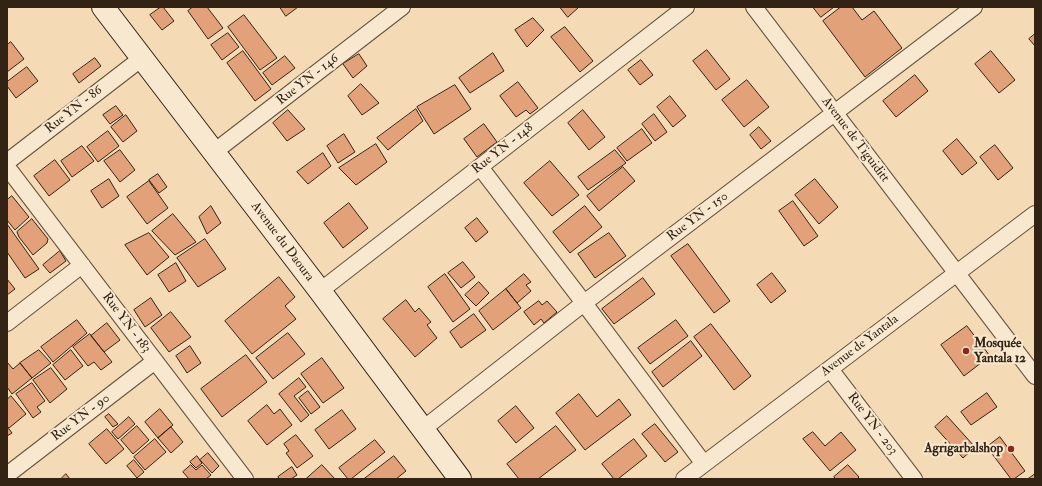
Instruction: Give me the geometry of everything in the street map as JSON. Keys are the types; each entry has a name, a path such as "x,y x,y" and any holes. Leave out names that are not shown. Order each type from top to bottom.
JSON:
{"street":[{"name":"Avenue du Daoura","path":"103,7 320,291 460,479"},
{"name":"Rue YN - 146","path":"214,152 402,7"},
{"name":"Rue YN - 148","path":"320,291 686,7"},
{"name":"Avenue de Tiguiditt","path":"754,7 1035,376"},
{"name":"Rue YN - 150","path":"422,429 584,303 974,7"},
{"name":"Rue YN - 86","path":"7,162 142,58"},
{"name":"Rue YN - 183","path":"7,167 155,361 241,477"},
{"path":"480,167 704,464"},
{"name":"Avenue de Yantala","path":"684,479 1035,214"},
{"path":"7,323 82,265"},
{"name":"Rue YN - 90","path":"7,475 155,361"},
{"name":"Rue YN - 203","path":"830,369 914,479"}],"building":[{"path":"163,7 174,21 162,30 150,15"},
{"path":"193,7 207,7 223,28 208,39 188,11"},
{"path":"280,7 298,7 286,16"},
{"path":"560,7 579,7 568,17"},
{"path":"813,7 834,7 821,17"},
{"path":"841,7 852,7 862,20 874,11 902,48 865,77 823,21"},
{"path":"244,15 277,58 260,70 228,27"},
{"path":"533,18 544,30 527,47 515,30"},
{"path":"565,27 593,61 580,72 551,37"},
{"path":"228,33 239,47 222,60 211,45"},
{"path":"1035,34 1035,46 1029,39"},
{"path":"11,42 24,59 7,72 7,45"},
{"path":"707,50 730,79 716,90 693,61"},
{"path":"243,51 271,89 255,101 227,63"},
{"path":"991,51 1015,80 999,93 975,64"},
{"path":"493,53 504,71 470,93 459,78"},
{"path":"359,54 367,66 353,78 343,64"},
{"path":"285,56 295,68 272,85 263,73"},
{"path":"95,58 101,66 79,83 73,74"},
{"path":"641,60 653,75 640,85 628,70"},
{"path":"27,67 38,81 16,98 7,86 7,82"},
{"path":"915,75 928,91 896,117 883,101"},
{"path":"747,80 769,107 744,127 722,100"},
{"path":"518,82 538,108 530,114 526,110 516,117 500,96"},
{"path":"361,84 379,103 362,115 348,96"},
{"path":"455,85 471,109 434,134 417,107"},
{"path":"670,96 686,116 673,127 657,107"},
{"path":"116,106 123,115 110,124 103,115"},
{"path":"416,109 423,121 388,150 377,138"},
{"path":"288,110 305,129 287,141 273,123"},
{"path":"583,110 605,137 589,150 568,123"},
{"path":"654,114 667,132 655,141 642,124"},
{"path":"126,115 137,131 123,142 111,127"},
{"path":"484,124 497,142 477,157 464,139"},
{"path":"759,127 771,141 761,149 750,135"},
{"path":"642,129 652,143 627,161 617,148"},
{"path":"108,131 119,146 98,162 87,147"},
{"path":"344,134 355,152 338,163 327,146"},
{"path":"957,139 977,163 962,175 943,151"},
{"path":"376,144 387,162 356,185 339,168"},
{"path":"995,145 1013,168 998,180 980,157"},
{"path":"82,146 94,161 72,177 61,161"},
{"path":"120,150 135,170 120,182 104,161"},
{"path":"615,150 626,163 588,190 578,177"},
{"path":"323,153 331,166 308,184 297,172"},
{"path":"55,160 70,180 49,196 34,176"},
{"path":"550,161 579,195 552,216 524,183"},
{"path":"623,167 635,181 599,211 587,196"},
{"path":"158,174 167,187 159,193 149,180"},
{"path":"109,179 119,196 102,208 91,191"},
{"path":"815,179 838,207 819,224 795,195"},
{"path":"149,181 168,208 147,224 127,197"},
{"path":"12,196 29,217 15,230 7,220 7,200"},
{"path":"793,201 818,236 804,246 779,211"},
{"path":"349,203 368,228 343,248 324,223"},
{"path":"211,206 221,223 207,234 199,217"},
{"path":"585,206 602,227 570,253 553,232"},
{"path":"173,214 196,242 175,255 152,231"},
{"path":"477,218 488,232 476,242 465,228"},
{"path":"32,219 48,239 47,243 33,255 19,237 17,232"},
{"path":"7,224 39,269 25,278 7,252"},
{"path":"149,233 169,257 147,275 125,245"},
{"path":"609,233 626,256 595,278 578,254"},
{"path":"205,239 226,269 198,287 177,258"},
{"path":"688,244 730,301 714,313 671,256"},
{"path":"60,251 66,261 50,273 43,265"},
{"path":"463,262 475,277 461,288 448,273"},
{"path":"176,263 186,281 169,292 158,275"},
{"path":"772,273 786,291 771,303 757,285"},
{"path":"445,274 470,309 453,322 428,287"},
{"path":"524,274 531,282 526,285 531,291 517,303 506,289"},
{"path":"279,277 295,297 285,306 296,319 252,354 225,321"},
{"path":"643,278 655,294 614,324 602,309"},
{"path":"7,279 15,289 7,295"},
{"path":"479,282 489,293 476,306 465,295"},
{"path":"506,289 521,308 493,330 479,311"},
{"path":"151,298 162,315 145,327 134,310"},
{"path":"406,300 415,312 419,308 431,322 427,325 437,338 415,357 383,319"},
{"path":"539,301 542,305 547,301 557,312 544,323 541,319 534,325 524,312"},
{"path":"171,312 191,337 169,352 151,328"},
{"path":"474,314 486,330 461,348 450,332"},
{"path":"77,320 87,333 53,362 41,347"},
{"path":"676,320 688,336 650,364 638,348"},
{"path":"107,323 120,340 104,352 91,336"},
{"path":"711,324 751,376 734,390 694,337"},
{"name":"Mosquée Yantala 12","path":"967,326 990,356 964,376 941,345"},
{"path":"288,333 305,354 273,379 256,358"},
{"path":"90,334 112,362 101,370 94,362 88,366 73,347"},
{"path":"691,341 702,356 663,387 652,372"},
{"path":"190,346 201,363 187,373 176,356"},
{"path":"39,350 51,363 32,378 20,363"},
{"path":"71,350 83,366 65,380 53,365"},
{"path":"246,355 267,382 222,417 201,389"},
{"path":"322,358 344,388 323,403 301,374"},
{"path":"7,362 13,369 20,363 32,378 12,394 7,387"},
{"path":"51,368 67,389 50,403 33,380"},
{"path":"299,378 306,387 294,396 309,415 301,422 279,394"},
{"path":"32,383 45,401 37,407 41,412 33,418 16,394"},
{"path":"308,391 320,407 311,414 299,398"},
{"path":"987,393 997,407 971,425 961,412"},
{"path":"579,394 597,417 619,399 631,415 585,450 556,413"},
{"path":"11,396 26,414 9,428 7,426 7,400"},
{"path":"267,405 274,414 280,409 292,425 267,445 248,421"},
{"path":"516,406 534,428 516,443 498,421"},
{"path":"160,409 173,425 158,438 145,422"},
{"path":"342,410 356,429 329,449 315,430"},
{"path":"109,414 118,424 113,427 105,417"},
{"path":"947,416 975,447 963,458 935,427"},
{"path":"129,417 135,424 118,439 112,432"},
{"path":"655,424 678,452 665,462 642,434"},
{"path":"137,426 149,440 133,454 121,440"},
{"path":"556,426 576,450 538,479 519,479 507,464"},
{"path":"171,427 183,442 171,453 158,438"},
{"path":"9,429 12,433 7,436 7,430"},
{"path":"107,429 124,449 106,464 89,444"},
{"path":"813,432 825,446 841,432 856,450 830,471 803,439"},
{"path":"296,435 313,456 297,468 286,453 289,451 284,444"},
{"path":"1000,437 1025,471 1014,479 1011,479 987,447"},
{"path":"155,439 166,452 145,470 134,457"},
{"path":"634,439 647,456 618,479 614,479 602,464"},
{"path":"375,440 385,452 351,479 348,479 339,468"},
{"path":"208,453 219,466 212,473 200,460"},
{"path":"197,456 202,463 196,468 190,462"},
{"path":"394,456 406,471 396,479 364,479"},
{"path":"134,460 144,472 137,478 127,466"},
{"path":"191,465 196,470 202,465 211,475 206,479 189,479 183,472"},
{"path":"322,465 335,479 306,479"},
{"path":"848,465 859,477 857,479 836,479 834,477"},
{"path":"292,467 297,475 291,479 280,479 278,477"},
{"path":"66,474 70,479 61,479"},
{"path":"1035,474 1035,479 1028,479"}],"place":[{"name":"Mosquée Yantala 12","path":"966,351"},
{"name":"Agrigarbalshop","path":"1011,449"}]}
